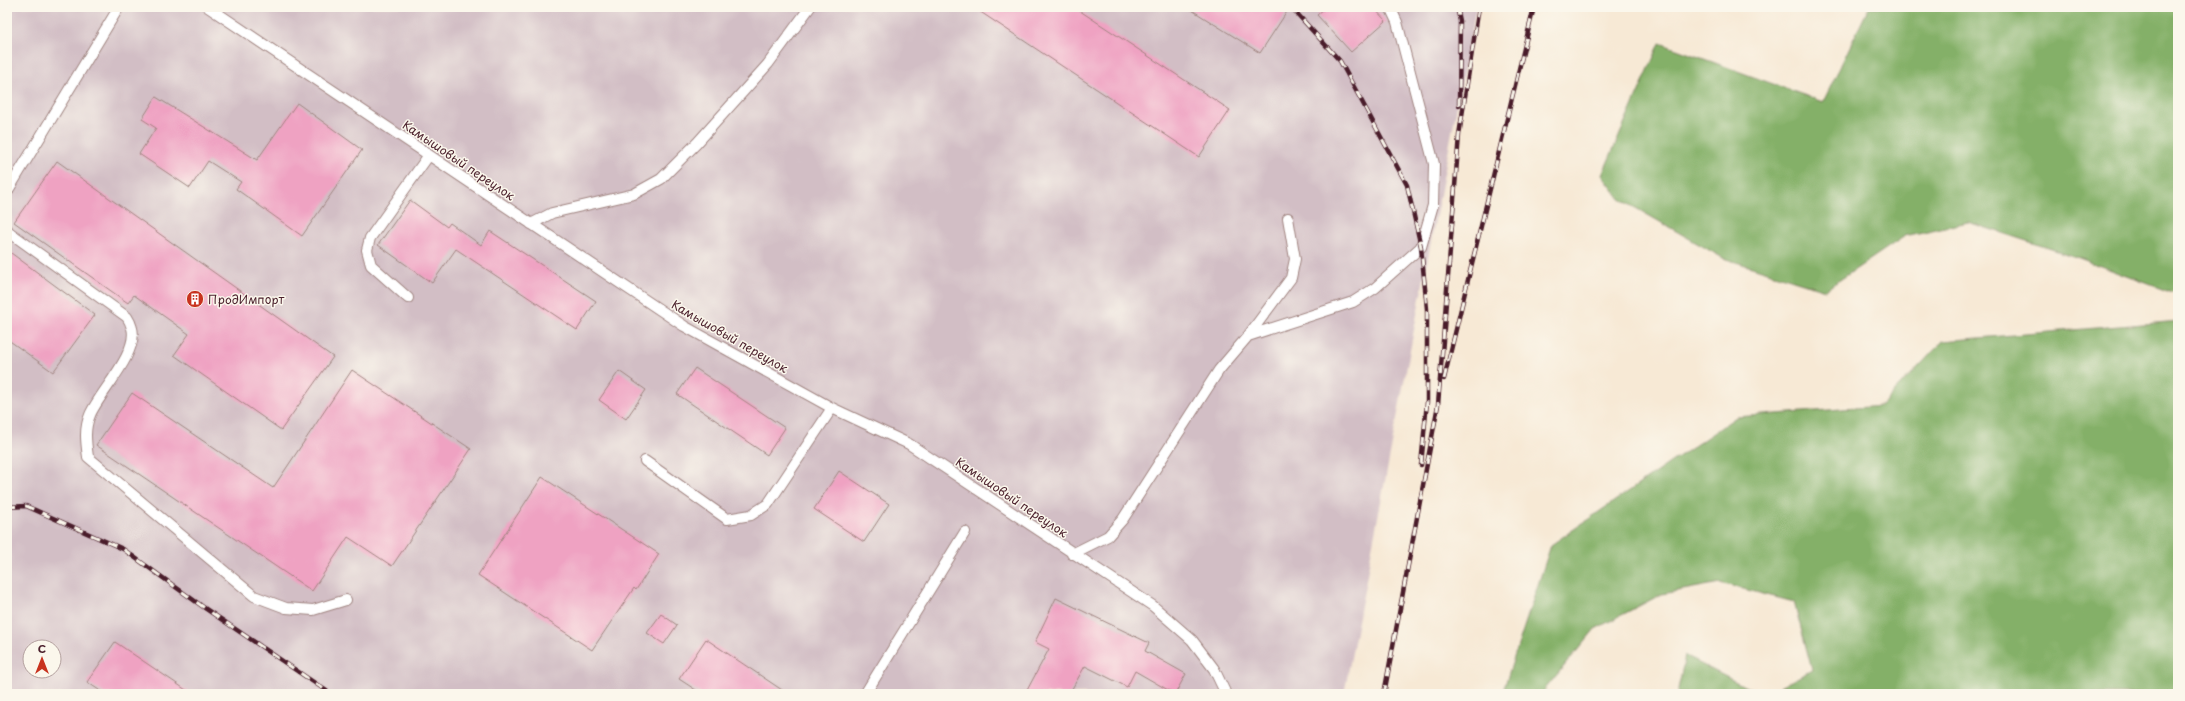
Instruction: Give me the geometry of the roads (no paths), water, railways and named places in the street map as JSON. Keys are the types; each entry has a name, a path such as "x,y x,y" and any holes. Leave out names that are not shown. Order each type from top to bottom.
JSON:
{"lane":[{"path":"7,192 119,7"},
{"name":"Камышовый переулок","path":"208,7 684,326 832,408 909,444 1172,621 1192,640 1214,669 1226,694"},
{"path":"531,224 552,213 634,194 661,179 697,143 768,64 810,7"},
{"path":"1248,336 1353,302 1375,288 1421,247 1433,205 1434,164 1397,22 1390,7"},
{"path":"408,298 371,265 367,250 370,238 429,155"},
{"path":"1072,554 1108,536 1123,519 1219,370 1248,336 1292,278 1295,259 1288,218"},
{"path":"7,229 9,232 128,317 133,329 131,343 119,369 90,414 85,433 88,457 254,596 286,608 313,610 346,600"},
{"path":"645,461 727,519 751,515 768,504 832,408"},
{"path":"865,694 965,532"}],"railway":[{"path":"1291,7 1340,61 1407,185 1421,247 1427,309 1427,402 1421,465"},
{"path":"1457,7 1460,21 1459,105"},
{"path":"1384,694 1438,405 1459,135 1479,7"},
{"path":"1444,379 1534,7"},
{"path":"7,507 26,506 123,549 206,609 331,694"}],"place":[{"name":"ПродИмпорт","path":"195,299"}]}
